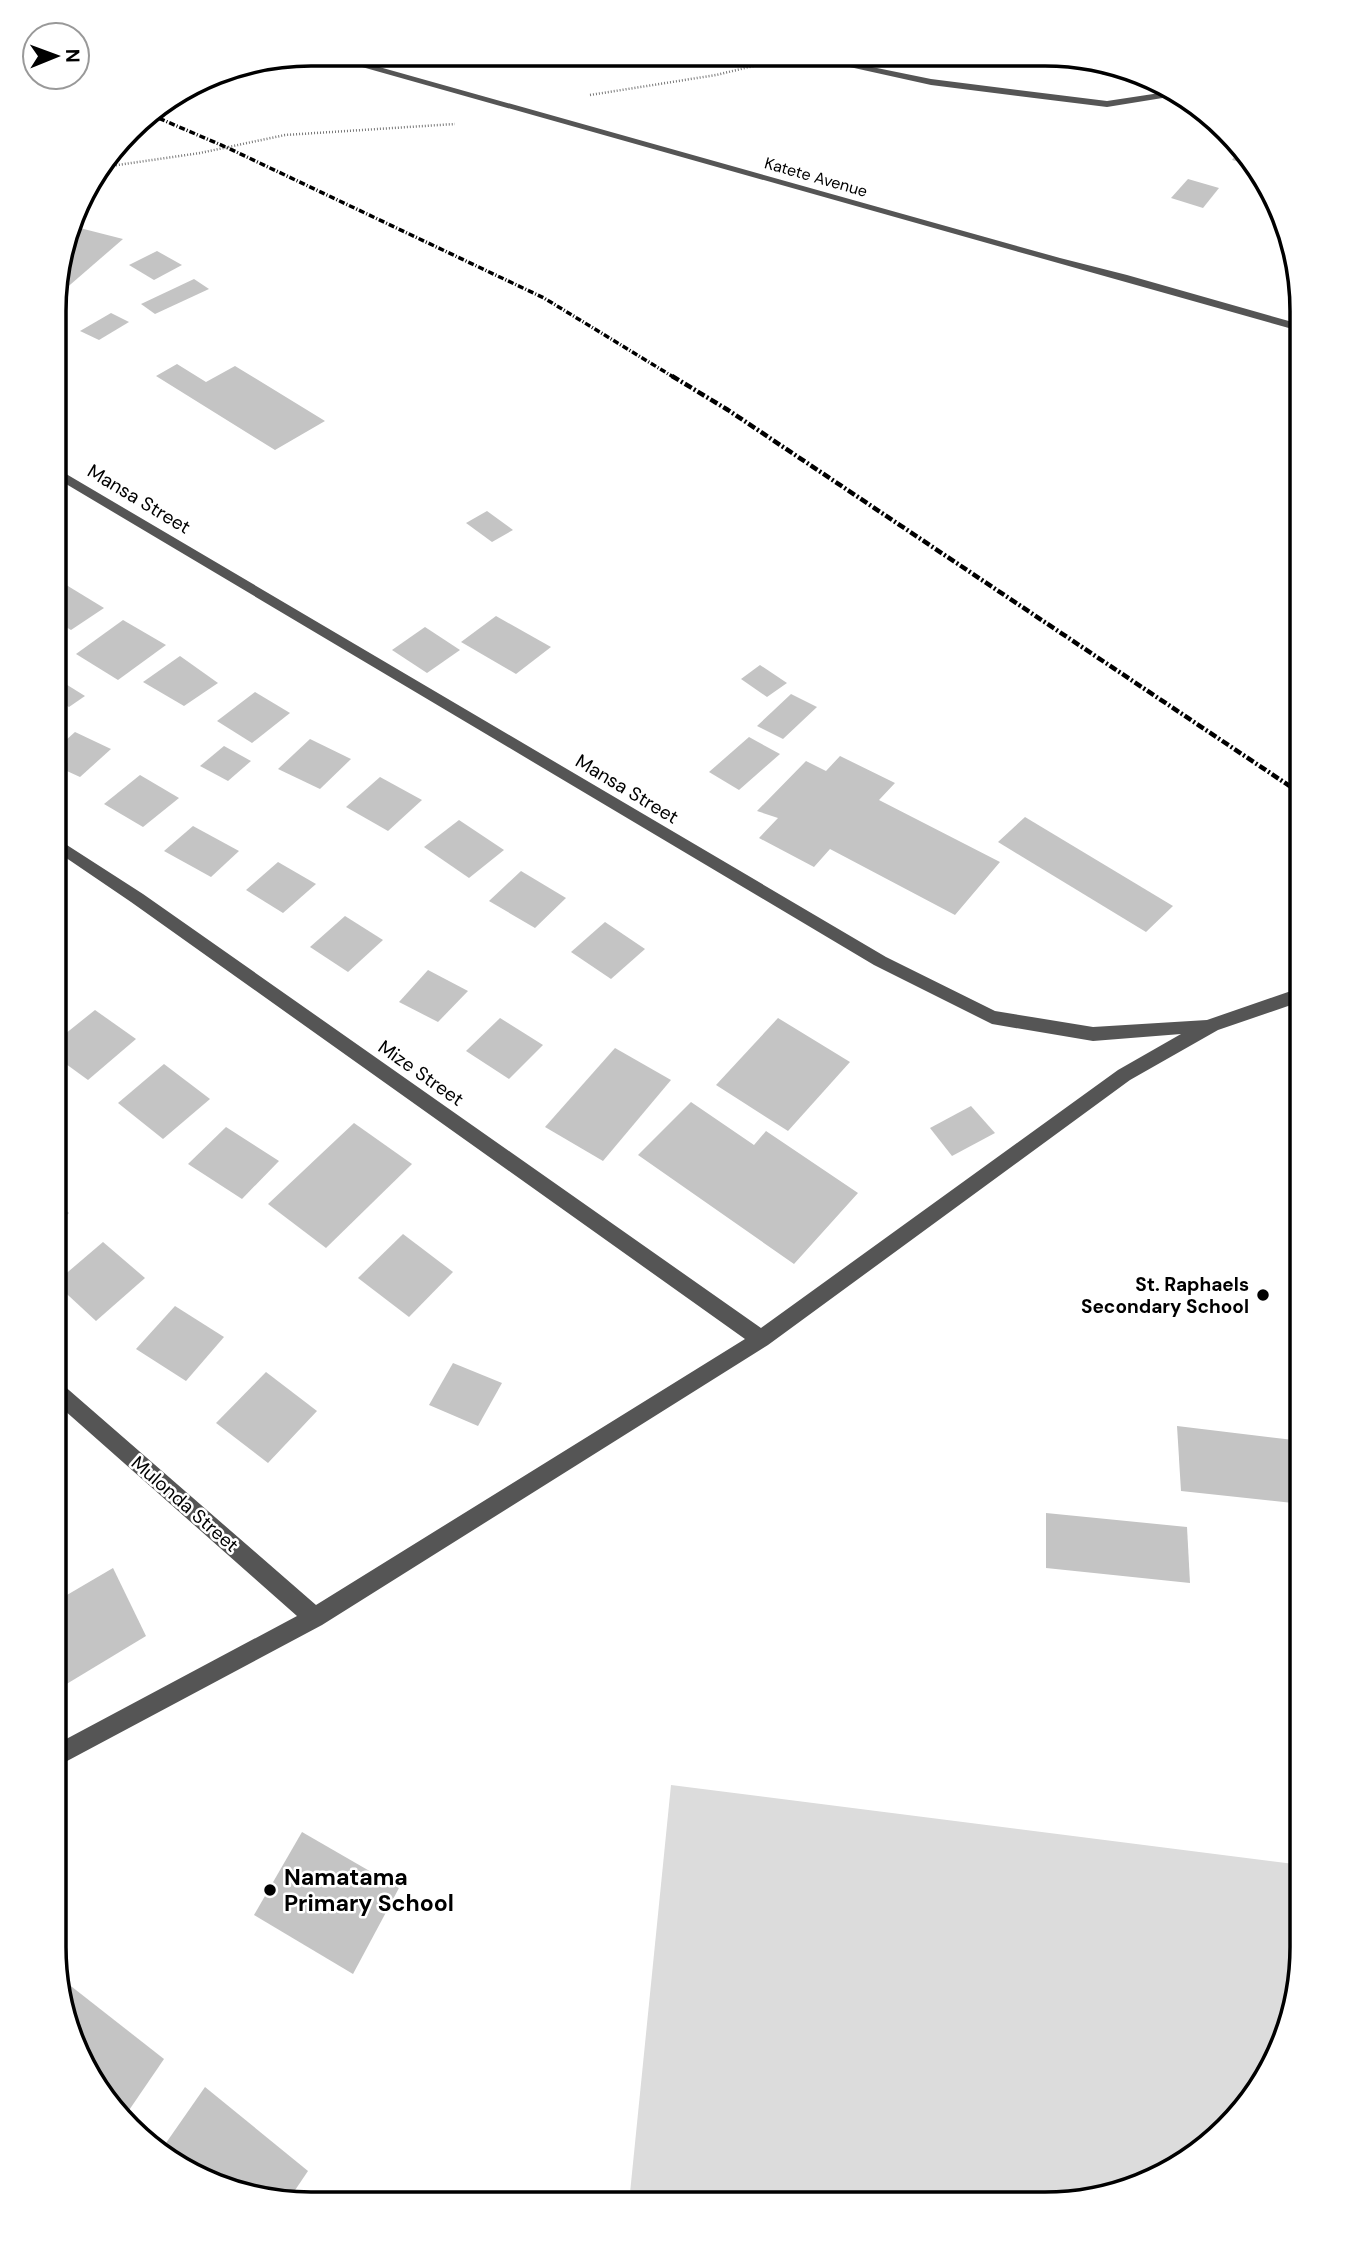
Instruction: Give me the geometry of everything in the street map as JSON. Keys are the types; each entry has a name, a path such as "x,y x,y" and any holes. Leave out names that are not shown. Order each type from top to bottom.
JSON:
{"street":[{"name":"Katete Avenue","path":"372,66 1291,326"},
{"path":"853,66 931,82 1107,104 1161,96"},
{"name":"Mansa Street","path":"66,478 880,961 992,1017 1093,1034 1212,1025"},
{"name":"Mize Street","path":"66,851 761,1339"},
{"path":"66,1752 315,1618 761,1339 1124,1075 1212,1025 1291,998"},
{"name":"Mulonda Street","path":"66,1400 315,1618"}],"path":[{"path":"588,95 716,75 754,66"},
{"path":"115,165 219,149 285,135 460,123"}],"shaded area":[{"path":"671,1785 1290,1863 1290,1963 1286,1994 1278,2025 1265,2055 1230,2108 1207,2131 1154,2166 1093,2187 1046,2192 630,2192"}],"building":[{"path":"1188,179 1219,188 1203,208 1171,198"},
{"path":"82,228 123,239 68,286"},
{"path":"157,251 182,265 154,280 129,265"},
{"path":"194,279 209,289 155,314 141,304"},
{"path":"111,313 129,322 99,340 80,331"},
{"path":"177,364 206,382 235,366 325,421 275,450 156,376"},
{"path":"487,511 513,530 492,542 466,523"},
{"path":"66,585 104,608 71,630 66,627"},
{"path":"496,616 551,647 516,674 461,642"},
{"path":"123,620 166,645 118,680 76,654"},
{"path":"425,627 460,650 427,673 392,650"},
{"path":"180,656 218,683 184,706 143,682"},
{"path":"760,665 787,683 767,697 741,679"},
{"path":"66,684 85,696 69,707 66,705"},
{"path":"255,692 290,713 252,743 217,721"},
{"path":"791,694 817,707 783,739 757,726"},
{"path":"75,732 111,749 80,777 66,771 66,740"},
{"path":"749,737 780,754 739,790 709,772"},
{"path":"310,739 351,759 320,789 278,769"},
{"path":"224,746 251,761 228,781 200,766"},
{"path":"840,756 895,783 879,800 1000,862 955,915 830,849 814,867 759,838 778,818 757,811 806,761 826,771"},
{"path":"140,775 179,798 143,827 104,804"},
{"path":"380,777 422,800 388,831 346,807"},
{"path":"1025,817 1173,906 1146,932 998,842"},
{"path":"459,820 504,850 469,878 424,847"},
{"path":"193,826 239,851 211,877 164,851"},
{"path":"278,862 316,884 283,913 246,890"},
{"path":"521,871 566,898 535,928 489,901"},
{"path":"345,916 383,940 348,972 310,947"},
{"path":"605,922 645,949 611,979 571,952"},
{"path":"428,970 468,991 438,1022 399,1002"},
{"path":"95,1010 136,1039 88,1080 66,1064 66,1033"},
{"path":"500,1018 543,1045 509,1079 466,1051"},
{"path":"778,1018 850,1062 788,1131 716,1085"},
{"path":"615,1048 671,1080 603,1161 545,1127"},
{"path":"164,1064 210,1099 163,1139 118,1103"},
{"path":"691,1102 754,1145 766,1131 858,1193 794,1264 638,1155"},
{"path":"971,1106 995,1133 952,1156 930,1128"},
{"path":"354,1123 412,1164 326,1248 268,1204"},
{"path":"226,1127 279,1161 242,1199 188,1164"},
{"path":"403,1234 453,1272 409,1317 358,1278"},
{"path":"103,1242 145,1278 96,1321 66,1293 66,1274"},
{"path":"175,1306 224,1337 186,1381 136,1349"},
{"path":"453,1363 502,1383 478,1426 429,1405"},
{"path":"266,1372 317,1411 268,1463 216,1423"},
{"path":"1177,1426 1290,1440 1290,1503 1181,1491"},
{"path":"1046,1513 1187,1527 1190,1583 1046,1568"},
{"path":"113,1568 146,1636 66,1684 66,1596"},
{"path":"302,1832 399,1888 353,1974 254,1915"},
{"path":"70,1985 164,2059 129,2110 99,2069 85,2040"},
{"path":"205,2087 308,2171 295,2190 248,2183 218,2173 166,2143"}],"railway":[{"path":"160,119 228,148 544,298 675,378"},
{"path":"672,376 728,410 1291,787"}],"place":[{"name":"St. Raphaels Secondary School","path":"1263,1295"},
{"name":"Namatama Primary School","path":"270,1890"}]}
